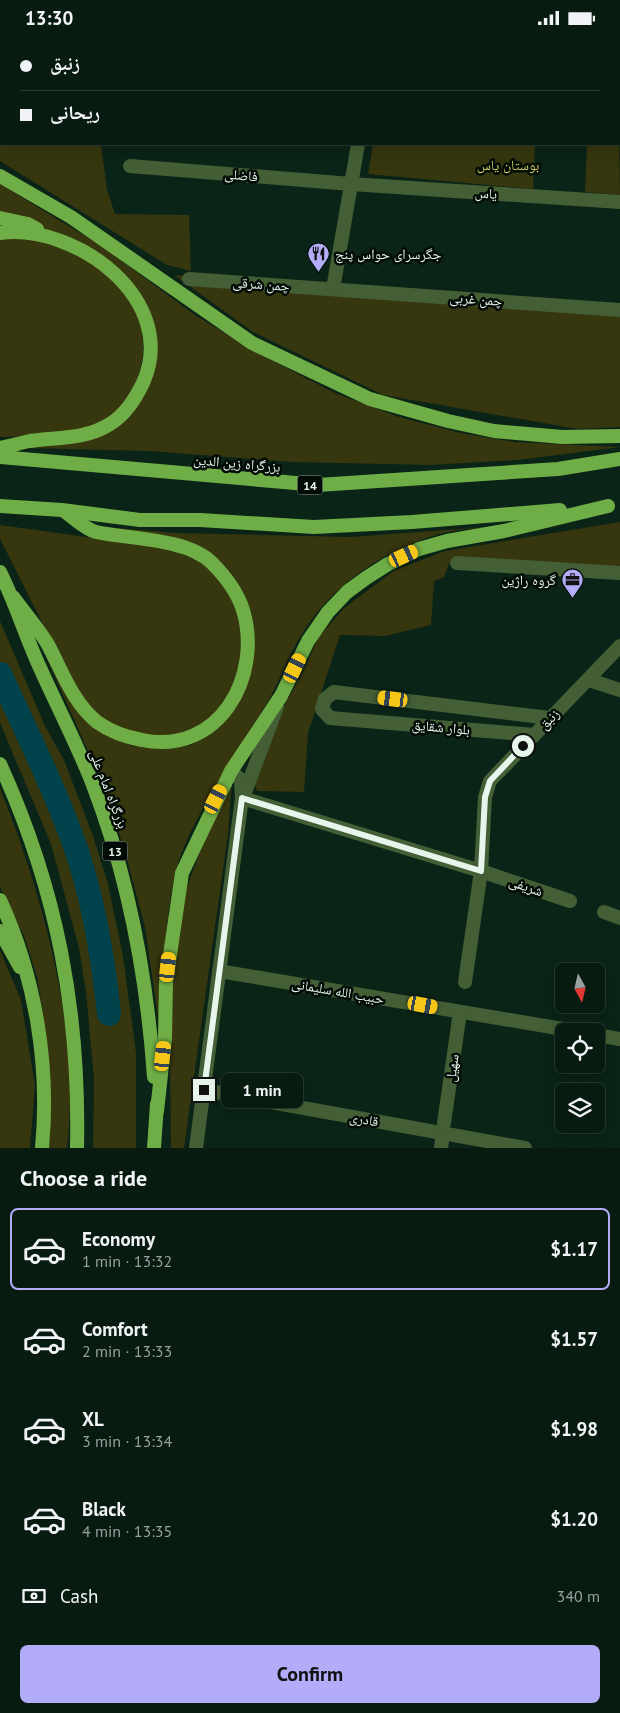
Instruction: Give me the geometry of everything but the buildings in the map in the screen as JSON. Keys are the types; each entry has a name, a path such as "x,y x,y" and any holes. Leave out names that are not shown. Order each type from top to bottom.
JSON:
{"highway":[{"path":"0,176 70,217 252,343 370,399 448,421 494,431 562,437 620,436"},
{"path":"0,218 28,224 90,255 104,265 137,299 151,340 149,366 136,397 122,415 103,429 81,436 30,441 0,448"},
{"path":"0,233 32,233 51,237"},
{"name":"بزرگراه زین الدین","path":"0,457 318,485 558,469 620,459"},
{"path":"0,506 62,510 140,520 314,527 412,522 614,505"},
{"path":"157,1111 165,1038 167,975 182,873 231,771 281,696 308,641 328,612 347,592 388,564 419,549 446,541 504,531 614,505"},
{"path":"13,597 46,641 73,695 96,721 109,730 128,738 149,742 181,741 200,733 217,720 230,705 240,686 246,667 247,645 242,608 233,587 210,561 192,552 171,544 146,538 94,531 62,510"},
{"name":"بزرگراه امام علی","path":"0,572 13,597 30,646 92,783 122,874 142,966 157,1111 154,1148"},
{"path":"0,764 24,819 48,888 59,932 74,1032 78,1092 77,1148"},
{"path":"0,900 20,945 30,986 40,1042 44,1090 42,1148"},
{"path":"0,931 30,986"}],"street":[{"path":"333,289 358,145"},
{"name":"فاضلی","path":"130,166 351,184"},
{"name":"یاس","path":"351,184 620,202"},
{"name":"چمن شرقی","path":"189,279 333,289"},
{"name":"چمن غربی","path":"333,289 620,309"},
{"path":"457,563 620,573"},
{"name":"زنبق","path":"481,871 485,797 490,781 620,646"},
{"path":"589,680 620,690"},
{"name":"بلوار شقایق","path":"534,735 330,718 322,709 325,699 334,692 550,718"},
{"path":"242,798 281,696"},
{"path":"196,1148 242,798 241,780 231,771"},
{"name":"شریفی","path":"242,798 481,871 570,901"},
{"path":"465,982 481,871"},
{"path":"604,912 620,918"},
{"name":"حبیب الله سلیمانی","path":"219,971 555,1028"},
{"name":"سهیل","path":"444,1123 460,1012"},
{"path":"605,1036 620,1039"},
{"name":"قادری","path":"204,1090 525,1148"}],"green space":[{"path":"0,145 101,145 107,190 115,214 189,215 191,271 167,265 0,161"},
{"name":"بوستان یاس","path":"373,145 535,145 533,189 368,174"},
{"path":"587,145 619,145 620,195 585,192"},
{"path":"0,184 100,245 195,315 261,355 335,393 399,417 461,433 514,442 620,447 518,460 430,465 292,462 149,451 24,448 112,428 156,343 154,326 142,297 134,285 112,266 75,243 51,231 29,227 0,227"},
{"path":"12,236 43,241 74,253 111,278 125,294 136,312 142,332 143,354 138,377 127,399 115,413 102,423 84,429 61,433 0,437 0,238"},
{"path":"174,275 423,302 620,315 620,427 578,429 383,395 253,332"},
{"path":"620,522 620,568 451,559 444,577 434,581 431,625 385,636 340,635 308,733 304,792 257,791 255,785 285,704 302,674 318,638 344,608 395,570 445,551"},
{"path":"0,525 166,548 186,555 212,571 219,578 235,604 241,624 242,648 235,678 228,693 209,719 197,728 178,736 149,736 124,730 110,723 87,704 68,675 0,539"},
{"path":"94,526 175,533 350,537 487,527 439,534 382,558 334,594 308,625 289,658 270,698 204,807 178,862 170,899 164,958 161,1038 145,927 124,848 101,780 39,641 114,738 129,745 165,749 192,745 220,727 232,711 253,642 252,616 244,593 234,578 214,556"},
{"path":"0,621 45,726 64,760 93,836 108,884 123,956 136,1053 136,1148 93,1148 94,1080 86,992 79,948 51,844 0,723"},
{"path":"232,780 228,834 184,1148 171,1148 170,1066 174,957 182,900 203,844"},
{"path":"0,788 31,873 55,965 63,1011 68,1058 70,1103 67,1148 47,1148 46,1048 43,1013 37,977 24,936 0,887"},
{"path":"0,950 21,1000 35,1085 30,1148 0,1148"}],"waterway":[{"path":"0,674 58,802 82,866 97,929 109,1014"}],"place":[{"name":"جگرسرای حواس پنج","path":"319,273"},
{"name":"گروه راژین","path":"572,599"}],"route":[{"path":"204,1090 242,798 481,871 485,797 490,781 523,746"}]}
